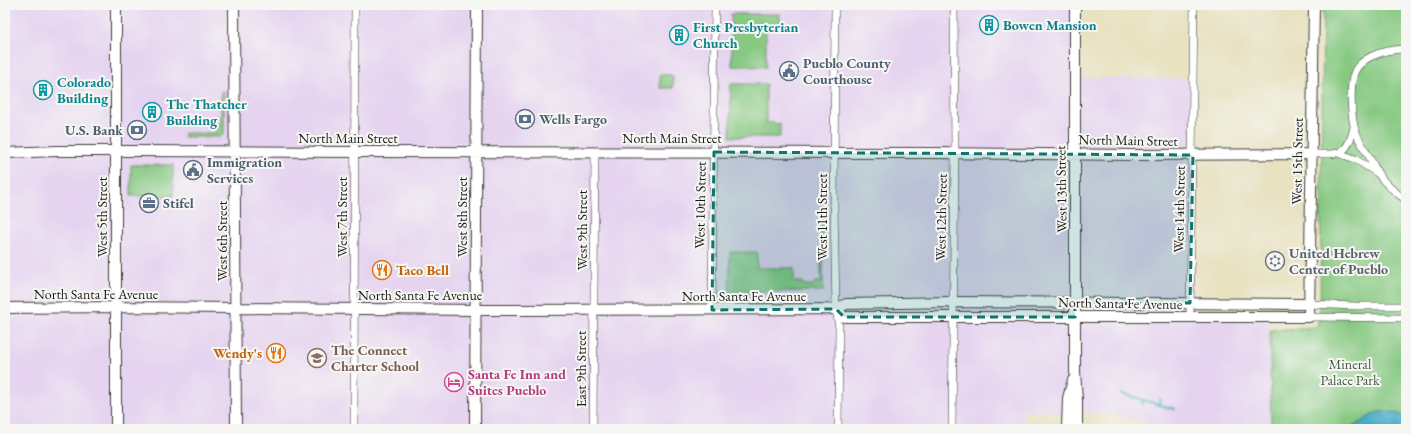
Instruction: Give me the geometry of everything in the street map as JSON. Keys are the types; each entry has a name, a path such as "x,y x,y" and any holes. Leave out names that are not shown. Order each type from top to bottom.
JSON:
{"street":[{"name":"West 5th Street","path":"116,5 116,429"},
{"name":"West 6th Street","path":"234,5 236,429"},
{"name":"West 7th Street","path":"354,429 355,5"},
{"name":"West 8th Street","path":"475,429 477,5"},
{"name":"West 10th Street","path":"712,310 715,5"},
{"name":"West 11th Street","path":"835,5 838,429"},
{"name":"West 12th Street","path":"952,429 952,302 955,153 954,5"},
{"name":"West 13th Street","path":"1075,5 1075,372 1077,429"},
{"name":"West 14th Street","path":"1190,318 1194,5"},
{"name":"West 15th Street","path":"1309,317 1314,5"},
{"name":"North Main Street","path":"1378,174 1354,126 1352,112 1353,78 1357,68 1370,57 1390,50 1406,49"},
{"name":"North Main Street","path":"1338,153 1343,151 1350,144 1354,126"},
{"name":"North Main Street","path":"5,153 57,151 835,152 1074,153 1129,155 1338,153 1355,159 1378,174 1406,200"},
{"name":"West 9th Street","path":"594,309 595,152"},
{"name":"North Santa Fe Avenue","path":"5,308 116,307 712,310 836,309 846,304 952,302 1406,306"},
{"name":"East 9th Street","path":"593,429 594,309"},
{"name":"North Santa Fe Avenue","path":"836,309 844,317 1406,318"},
{"name":"West 13th Street","path":"1067,429 1068,398 1075,372"}],"highlighted area":[{"path":"714,152 1193,155 1190,303 1075,304 1075,317 844,317 836,309 712,310"}],"shaded area":[{"path":"5,5 1075,5 1075,78 1193,79 1193,310 1269,312 1271,429 1177,429 1111,414 1023,411 1023,429 5,429"}],"green space":[{"name":"Mineral Palace Park","path":"1323,7 1406,7 1406,429 1271,429 1270,330 1317,327 1320,313"},
{"path":"731,14 780,14 780,27 766,28 766,67 732,66"},
{"path":"660,75 671,75 673,77 673,88 660,88"},
{"path":"731,84 766,84 766,122 780,124 780,137 730,137"},
{"path":"221,91 224,91 224,133 220,137 184,137 184,133 216,133 216,125 221,124"},
{"path":"131,165 173,165 173,196 131,196"},
{"path":"821,223 823,223 823,291 729,292 730,252 757,252 757,268 794,268 794,282 803,282 805,285 813,285 815,282 821,282"}],"water":[{"path":"1388,411 1406,416 1406,429 1330,429 1353,426 1362,422 1372,414"}],"waterway":[{"path":"1122,394 1143,400"},
{"path":"1159,404 1160,399"},
{"path":"1142,404 1143,400 1174,409"}],"place":[{"name":"Bowen Mansion","path":"989,25"},
{"name":"First Presbyterian Church","path":"679,35"},
{"name":"Pueblo County Courthouse","path":"789,71"},
{"name":"Colorado Building","path":"43,90"},
{"name":"The Thatcher Building","path":"152,112"},
{"name":"Wells Fargo","path":"525,119"},
{"name":"U.S. Bank","path":"137,130"},
{"name":"Immigration Services","path":"193,170"},
{"name":"Stifel","path":"149,203"},
{"name":"United Hebrew Center of Pueblo","path":"1275,261"},
{"name":"Taco Bell","path":"382,270"},
{"name":"Wendy's","path":"276,353"},
{"name":"The Connect Charter School","path":"317,358"},
{"name":"Santa Fe Inn and Suites Pueblo","path":"454,382"}]}
